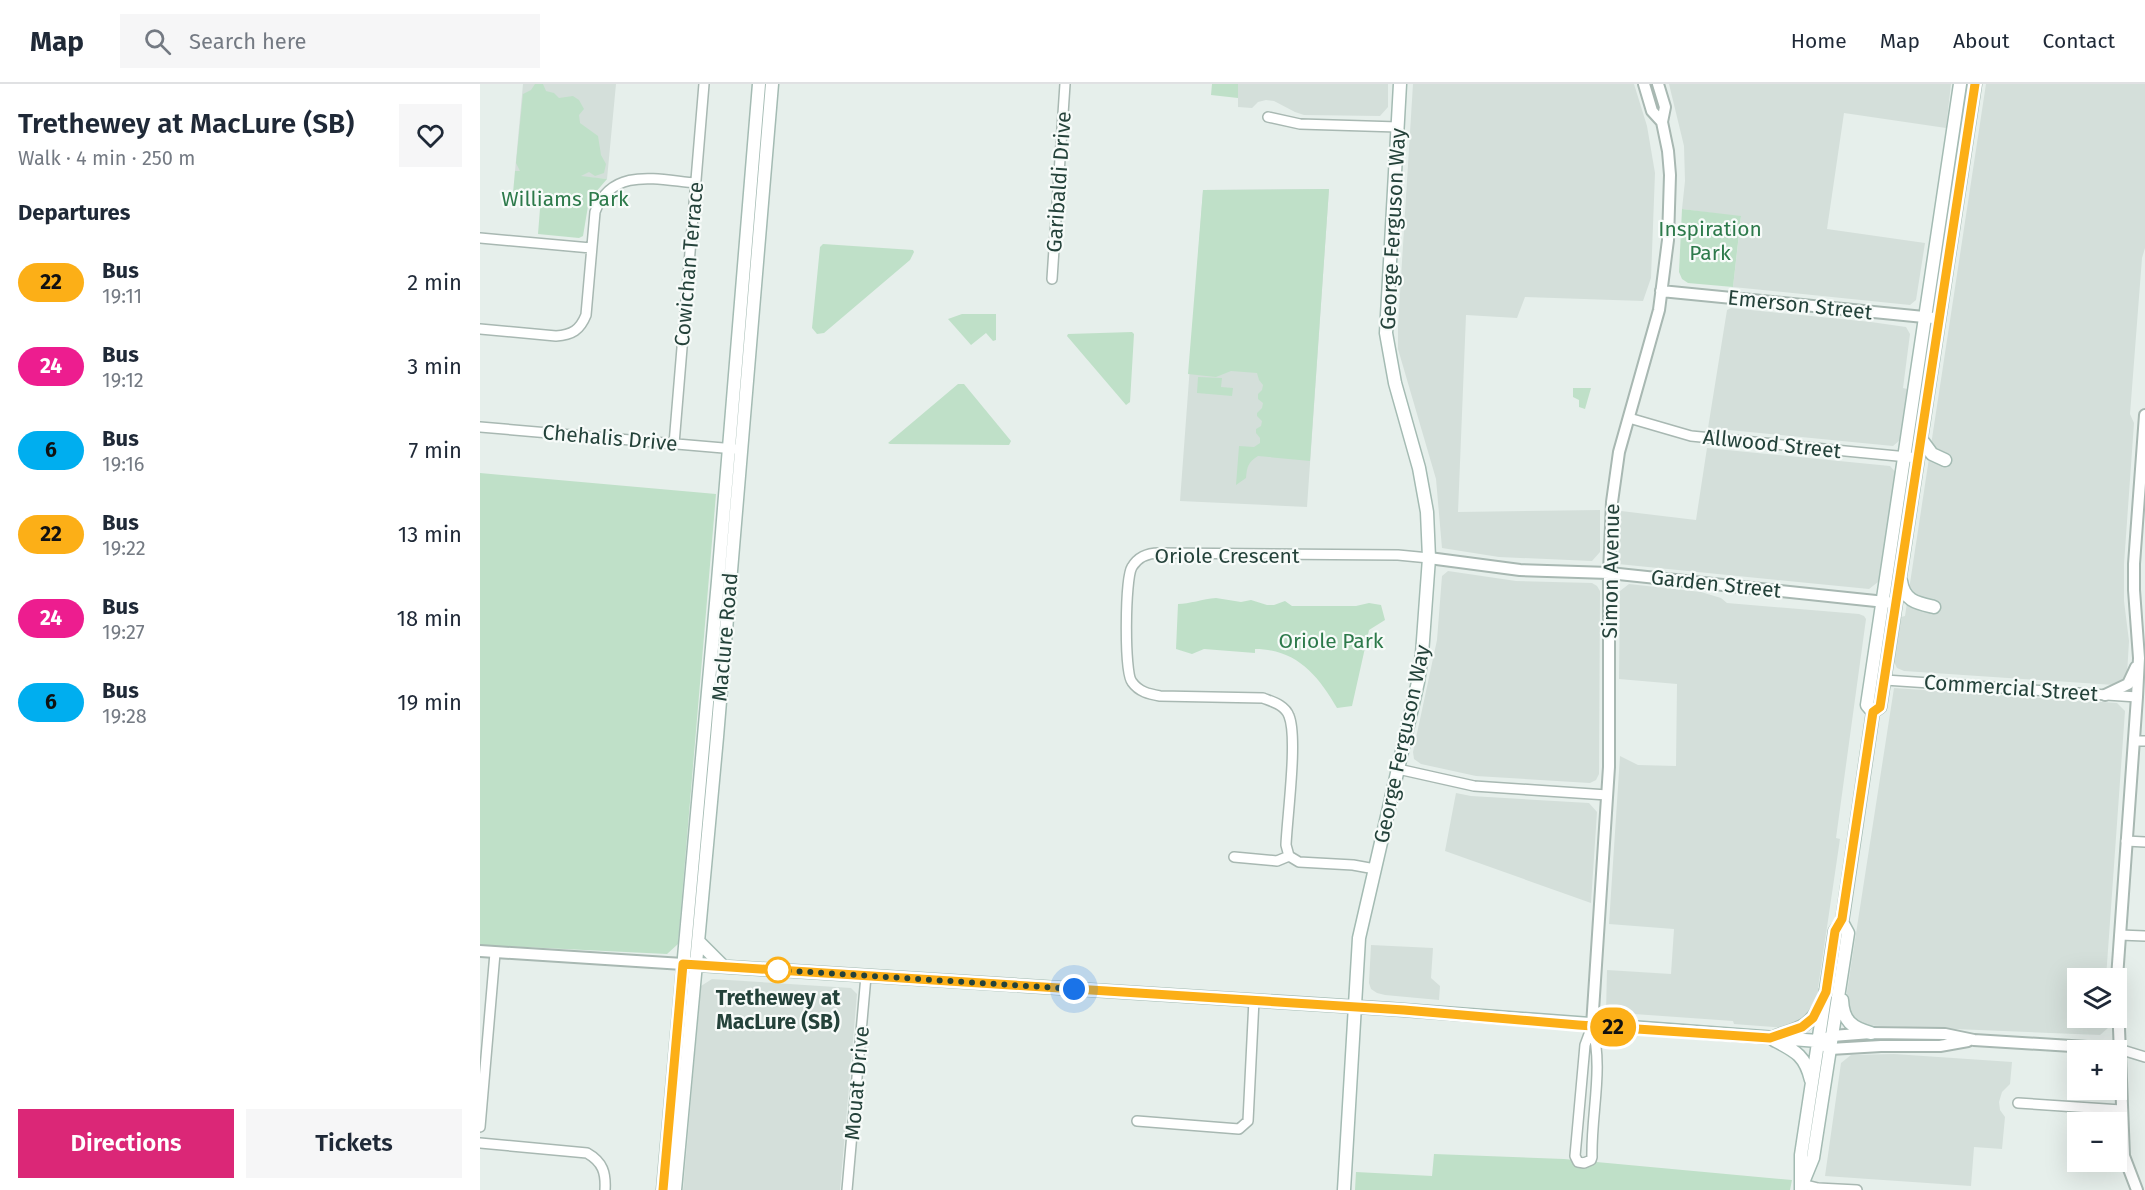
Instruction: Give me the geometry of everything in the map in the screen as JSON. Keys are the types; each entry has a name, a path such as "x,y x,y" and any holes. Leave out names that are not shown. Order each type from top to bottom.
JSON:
{"main road":[{"name":"Maclure Road","path":"675,1190 689,964 698,941 735,449 759,84"},
{"name":"Maclure Road","path":"663,1190 689,964 735,449 772,84"},
{"name":"George Ferguson Way","path":"1344,1190 1359,938 1418,682 1429,558 1427,512 1422,478 1395,383 1386,333 1400,84"},
{"path":"1934,607 1913,602 1908,598 1902,587 1900,573 1926,318 1959,84"},
{"path":"1802,1187 1801,1155 1818,1041 1835,931 1842,922 1873,712 1868,705 1889,603 1911,458 1921,439 1975,84"},
{"path":"1972,106 1980,84"},
{"path":"1911,458 1945,460 1932,454 1921,439"},
{"path":"1873,712 1880,707 1885,680 1889,603 1900,573"},
{"path":"1802,1187 1813,1158 1848,933 1842,922"},
{"path":"698,941 723,966"},
{"path":"689,964 1254,1000 1818,1041"},
{"path":"1839,991 1843,1014 1847,1022 1857,1030 1871,1033"},
{"path":"1770,1038 1808,1024 1826,992"},
{"path":"1770,1038 1802,1057 1812,1082"}],"street":[{"name":"Cowichan Terrace","path":"674,444 704,84"},
{"name":"Garibaldi Drive","path":"1052,279 1065,84"},
{"name":"Simon Avenue","path":"1644,84 1652,111 1662,122"},
{"name":"Simon Avenue","path":"1592,1026 1607,795 1609,573 1614,480 1655,325 1668,240 1670,175 1662,122 1665,107 1658,84"},
{"path":"1268,117 1300,124 1398,127"},
{"path":"480,329 556,336 567,335 575,331 582,324 586,315 595,212 599,202 615,186 627,180 640,178 696,183"},
{"path":"480,238 591,248"},
{"name":"Emerson Street","path":"1661,291 1940,319"},
{"path":"2119,1040 2117,978 2127,841 2139,741 2137,697 2139,658 2134,564 2145,415"},
{"name":"Allwood Street","path":"1629,418 1691,436 1911,458"},
{"name":"Chehalis Drive","path":"480,427 735,449"},
{"name":"Oriole Crescent","path":"1289,856 1286,845 1293,735 1289,716 1278,704 1263,698 1160,696 1144,693 1130,681 1127,652 1128,584 1131,568 1150,553 1398,555 1429,558"},
{"name":"Garden Street","path":"1429,558 1520,570 1609,573 1889,603"},
{"path":"2104,695 2128,684 2134,675 2139,658"},
{"name":"Commercial Street","path":"1885,680 2137,697"},
{"path":"1398,769 1474,786 1607,795"},
{"path":"2127,841 2145,842"},
{"path":"1234,857 1277,861 1289,856 1299,862 1353,865 1375,869"},
{"path":"2120,935 2145,936"},
{"path":"480,951 689,964"},
{"path":"480,1128 495,953"},
{"name":"Mouat Drive","path":"847,1190 866,976"},
{"path":"1137,1121 1239,1129 1248,1121 1254,1000"},
{"path":"1592,1026 1598,1046 1595,1108 1592,1156 1591,1160 1584,1163 1578,1161 1575,1156 1585,1045 1592,1026"},
{"path":"1818,1041 1832,1036 1871,1033 1945,1034 1974,1040 2067,1046"},
{"path":"1818,1041 1830,1049 1940,1046 1974,1040"},
{"path":"2127,1051 2145,1057"},
{"path":"2121,1100 2124,1156 2137,1190"},
{"path":"2018,1103 2121,1110"},
{"path":"480,1143 587,1153 595,1157 604,1168 605,1190"},
{"path":"1802,1187 1857,1190"}],"shaded area":[{"path":"523,84 616,84 607,179 515,171"},
{"path":"1238,84 1388,84 1388,107 1380,116 1304,115 1274,101 1266,100 1258,102 1252,108 1238,107"},
{"path":"1413,84 1634,84 1647,126 1655,173 1651,278 1643,301 1525,297 1517,318 1466,315 1458,512 1600,510 1600,552 1592,561 1499,557 1442,548 1436,479 1398,349"},
{"path":"1669,84 1951,84 1946,128 1844,113 1827,229 1925,243 1916,300 1910,305 1733,287 1741,217 1682,209 1685,181 1684,146"},
{"path":"1986,84 2145,84 2145,248 2142,258 2130,414 2134,423 2124,564 2124,601 2129,641 2127,674 2122,681 2114,685 1904,671 1897,668 1894,662 1901,617 1905,616"},
{"path":"1329,189 1307,507 1180,501 1203,190"},
{"path":"1731,308 1906,327 1910,334 1903,388 1907,389 1900,440 1893,446 1708,428 1727,310"},
{"path":"1707,448 1890,466 1898,475 1881,582 1869,589 1618,564 1621,511 1696,520"},
{"path":"1448,571 1516,581 1592,583 1597,586 1600,591 1599,774 1596,780 1590,783 1476,776 1421,764 1414,759 1413,752 1437,640 1442,576"},
{"path":"1629,584 1701,592 1721,598 1727,603 1859,614 1866,619 1836,838 1840,839 1818,988 1821,989 1820,999 1808,1020 1785,1028 1734,1024 1733,1021 1606,1012 1607,970 1671,974 1674,929 1609,924 1620,756 1638,765 1676,766 1677,684 1619,679 1620,591"},
{"path":"1894,688 2117,703 2125,711 2107,968 2067,968 2067,1028 2108,1028 2100,1035 1857,1025 1844,1011"},
{"path":"1456,793 1471,796 1589,803 1597,812 1591,903 1445,851"},
{"path":"1371,945 1433,948 1431,978 1440,986 1439,1000 1385,995 1371,989 1369,983"},
{"path":"712,979 851,988 857,994 840,1190 683,1190 701,986"},
{"path":"1894,1054 2012,1062 2010,1084 2002,1092 1999,1102 2000,1110 2005,1117 2002,1149 1974,1147 1971,1186 1825,1176 1841,1063 1851,1055"}],"green space":[{"name":"Williams Park","path":"535,84 543,84 546,91 554,93 559,98 573,96 579,100 584,109 579,115 580,123 598,136 601,155 606,164 604,173 595,176 589,172 581,176 607,179 589,200 583,236 579,238 538,234 541,196 513,193 515,171 520,171 516,163 523,94 531,90"},
{"path":"1212,84 1238,84 1238,98 1211,95"},
{"path":"1329,189 1310,461 1258,456 1249,465 1246,478 1236,485 1239,446 1254,447 1260,443 1256,429 1261,426 1262,421 1257,413 1262,408 1263,403 1258,399 1258,394 1263,385 1257,373 1231,371 1216,377 1188,374 1203,190"},
{"name":"Inspiration Park","path":"1682,209 1741,216 1733,287 1688,283 1682,279 1679,272"},
{"path":"823,244 913,250 914,252 910,260 824,333 817,334 812,328 820,247"},
{"path":"962,314 996,314 996,340 993,341 986,333 971,345 948,319"},
{"path":"1132,332 1134,334 1130,402 1126,405 1067,336 1068,334"},
{"path":"1198,377 1222,378 1221,387 1233,388 1232,396 1197,393"},
{"path":"958,384 964,384 1011,441 1009,445 888,443"},
{"path":"1573,388 1591,388 1585,409 1579,407 1579,400 1573,397"},
{"path":"480,473 716,494 678,944 667,954 480,945"},
{"name":"Oriole Park","path":"1216,598 1241,602 1251,600 1267,605 1285,601 1292,606 1356,606 1369,603 1381,605 1385,620 1369,630 1352,706 1337,708 1322,685 1304,666 1294,659 1270,650 1255,649 1255,653 1204,649 1192,654 1176,649 1178,604"},
{"path":"1434,1154 1564,1159 1792,1180 1790,1190 1355,1190 1356,1172 1432,1176"}],"bus line":[{"name":"22","path":"663,1190 683,964 1404,1010 1770,1038 1808,1024 1818,1010 1826,992 1835,931 1842,922 1873,712 1880,707 1975,84"}],"place":[{"name":"Trethewey at MacLure (SB)","path":"778,970"}],"route":[{"path":"778,970 1074,989"}]}
